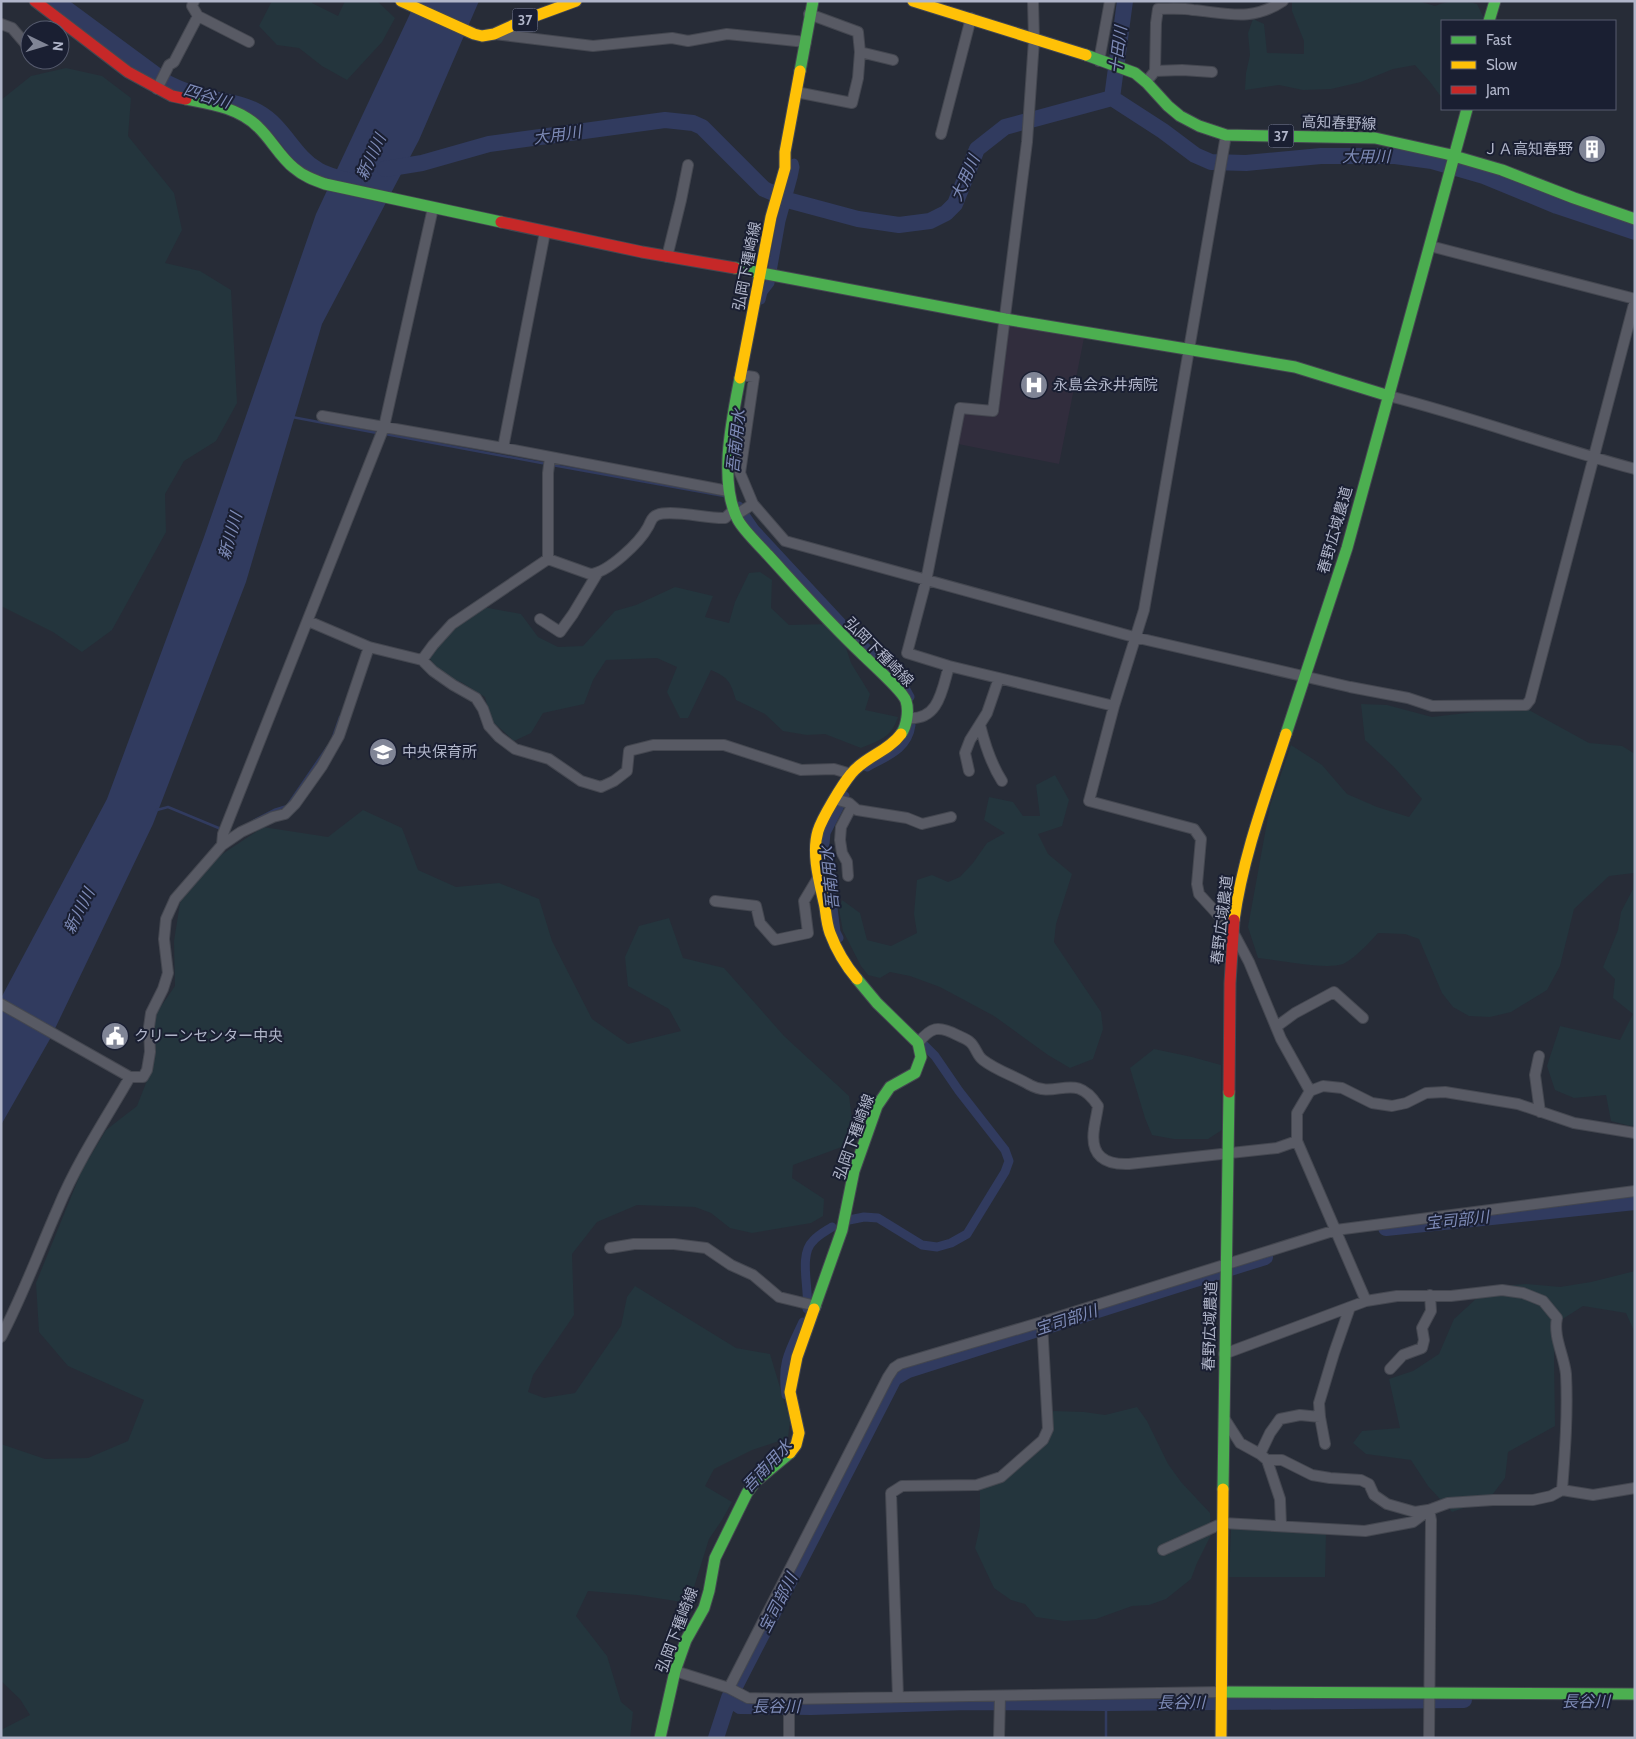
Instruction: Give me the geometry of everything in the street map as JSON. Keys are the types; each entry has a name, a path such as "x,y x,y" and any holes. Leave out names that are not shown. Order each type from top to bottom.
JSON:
{"street":[{"path":"35,1 128,72 158,86 172,96 225,107 241,114 258,126 293,168 306,177 325,184 667,257 1188,350 1295,367 1635,469"},
{"path":"194,1 192,6 198,16 250,42"},
{"name":"37","path":"401,2 482,36 494,34 527,19 576,1"},
{"name":"弘岡下種崎線","path":"812,1 812,15 799,93 785,152 785,168 771,217 769,274 741,375 732,420 727,478 728,491 738,521 826,620 903,696 911,719"},
{"name":"高知春野線","path":"913,1 971,18 1128,70 1147,81 1176,113 1225,141 1375,138 1455,156 1502,170 1635,219"},
{"path":"1033,1 1034,40 1027,142 993,411 960,408 926,581 907,654 1114,706"},
{"path":"1101,61 1110,1"},
{"path":"1147,81 1155,71 1158,9 1193,5 1234,15 1249,15 1271,8 1283,1"},
{"path":"1489,20 1494,1"},
{"path":"799,93 852,103 858,78 860,52 858,32 812,15"},
{"path":"158,86 169,65 174,62 198,16"},
{"path":"941,134 971,18"},
{"path":"1,24 12,28 20,37"},
{"path":"494,34 593,46 672,38 688,41 727,34 806,42"},
{"path":"860,52 893,60"},
{"path":"1155,71 1212,72"},
{"name":"春野広域農道","path":"1221,1738 1224,1354 1227,1280 1230,983 1232,930 1238,890 1246,858 1347,548 1467,110"},
{"path":"1225,141 1144,610 1114,706 1089,800 1194,829 1201,839 1197,884 1199,894 1232,930 1249,962 1276,1027 1310,1091"},
{"path":"667,257 688,164"},
{"path":"222,845 223,834 384,427 434,208"},
{"path":"503,448 544,232"},
{"path":"741,375 754,377 740,473 752,505 785,541 926,581 1303,681 1408,698 1432,706 1526,705 1530,700 1635,299 1430,246"},
{"path":"322,416 728,491"},
{"path":"548,559 548,473 550,457"},
{"path":"540,619 560,632 597,574 628,552 648,527 651,518 656,515 666,512 725,518 735,510 752,505"},
{"path":"548,559 590,574 597,574"},
{"path":"422,660 452,624 548,559"},
{"path":"308,621 369,647 422,660 433,671 476,698 490,726 499,737 514,749 549,759 581,781 601,787 614,781 626,771 629,752 653,745 724,745 801,770 834,769 851,774"},
{"path":"1,1004 130,1077 143,1076 147,1070 150,1052 149,1028 151,1013 163,989 168,973 164,939 166,919 175,899 222,845 241,832 273,817 285,814 295,804 322,766 339,736 369,647"},
{"path":"848,876 847,862 842,853 840,840 844,802 851,774 862,763 896,741 911,719 924,717 939,703 949,666"},
{"path":"969,770 965,753 970,740 987,714 999,678"},
{"path":"980,725 986,747 996,772 1002,781"},
{"path":"844,802 857,810 907,818 922,824 951,817"},
{"path":"844,802 818,831 816,849 829,931 838,951 854,976 877,1003 921,1039 931,1030 938,1028 947,1030 970,1042 981,1059 1032,1086 1043,1089 1073,1086 1082,1089 1092,1096 1098,1106 1093,1131 1094,1144 1102,1159 1110,1164 1129,1164 1277,1148 1297,1141"},
{"path":"715,901 756,906 760,923 775,940 808,933 804,901 819,876"},
{"path":"1276,1027 1334,992 1363,1018"},
{"name":"弘岡下種崎線","path":"660,1738 675,1671 686,1640 704,1608 715,1558 755,1482 787,1457 796,1446 799,1433 790,1392 810,1304 842,1230 854,1170 877,1106 890,1087 915,1073 921,1057 921,1039"},
{"path":"1540,1056 1534,1075 1540,1112"},
{"path":"1,1337 76,1169 130,1077"},
{"path":"1366,1301 1297,1141 1297,1113 1310,1091 1323,1086 1342,1088 1372,1104 1392,1106 1406,1103 1426,1093 1445,1092 1518,1104 1574,1123 1635,1134"},
{"path":"734,1691 857,1436 894,1368 900,1364 1042,1322 1336,1230 1635,1190"},
{"path":"610,1248 634,1244 674,1244 706,1248 731,1265 752,1274 779,1297 810,1304"},
{"path":"1224,1354 1366,1301 1397,1296 1451,1296 1502,1290 1523,1293 1543,1301 1557,1318 1555,1328 1566,1372 1567,1406 1562,1490"},
{"path":"1390,1369 1403,1355 1422,1348 1424,1340 1422,1328 1431,1311 1430,1295"},
{"path":"1325,1444 1319,1403 1350,1306"},
{"path":"898,1697 891,1492 902,1486 977,1485 1001,1477 1043,1440 1048,1429 1042,1322"},
{"path":"1281,1526 1280,1499 1263,1457 1270,1433 1280,1419 1300,1415 1320,1417"},
{"path":"1224,1418 1240,1443 1263,1457 1282,1460 1312,1475 1361,1480 1369,1484 1374,1495 1387,1504 1415,1512 1429,1510 1448,1503 1533,1500 1551,1496 1562,1490 1594,1495 1635,1488"},
{"path":"1163,1550 1223,1523 1365,1531 1413,1522 1429,1510"},
{"path":"1429,1510 1432,1520 1429,1738"},
{"path":"675,1671 734,1691 748,1698 789,1700 1222,1692 1430,1698 1635,1694"},
{"path":"999,1738 1000,1696"},
{"path":"789,1700 789,1738"}],"shaded area":[{"path":"272,1 312,1 312,3 338,16 345,1 377,1 395,18 382,42 347,80 322,66 299,48 277,45 259,26"},
{"path":"1292,1 1346,1 1350,3 1352,1 1418,1 1435,6 1461,1 1477,4 1484,18 1483,20 1441,20 1441,97 1415,65 1393,69 1361,82 1331,89 1303,90 1279,85 1245,90 1250,55 1248,33 1253,19 1264,24 1267,53 1304,54 1304,41 1292,11"},
{"path":"70,69 102,76 131,98 128,136 174,193 182,230 165,263 200,271 231,290 237,403 216,441 184,461 165,494 166,532 112,630 82,652 53,632 1,606 1,100 31,76"},
{"path":"1008,325 1084,338 1059,464 958,444 963,411 996,413"},
{"path":"760,572 772,580 771,608 789,625 829,624 845,645 851,663 870,694 865,710 898,717 888,734 874,743 861,748 825,734 807,735 783,731 765,714 736,700 728,681 722,675 711,670 688,718 680,718 667,692 677,667 657,658 606,660 593,680 584,704 543,713 531,733 514,741 491,720 485,697 461,682 444,677 427,655 437,641 483,607 521,614 538,637 558,647 583,646 615,611 636,605 675,587 713,596 705,617 729,623 735,602 749,573"},
{"path":"1361,704 1387,705 1432,717 1527,709 1589,743 1622,746 1635,754 1635,1125 1631,1126 1611,1121 1606,1095 1574,1098 1555,1090 1547,1066 1560,1026 1620,1040 1633,1014 1613,998 1615,979 1603,967 1618,930 1621,912 1633,889 1634,873 1609,876 1574,909 1560,966 1547,990 1511,1012 1490,1017 1469,1016 1453,1007 1442,993 1419,939 1405,934 1378,933 1352,959 1335,966 1258,958 1248,927 1270,806 1291,745 1322,765 1347,794 1377,807 1409,817 1422,799 1394,767 1365,740"},
{"path":"1055,775 1069,800 1062,826 1038,834 1048,854 1072,874 1056,924 1054,942 1101,1012 1103,1029 1093,1059 1070,1068 1048,1055 994,1016 940,987 910,976 890,972 880,978 868,975 861,966 843,931 839,910 842,900 860,913 867,940 891,946 917,933 914,914 917,880 932,875 948,882 960,877 987,843 1005,833 984,820 989,797 1013,802 1023,816 1040,816 1036,785"},
{"path":"363,810 402,828 418,870 456,887 499,883 539,899 552,941 592,1019 628,1044 681,1031 669,1009 628,986 625,957 639,926 669,918 683,958 724,968 784,1036 849,1096 855,1142 793,1165 792,1178 824,1199 823,1216 811,1223 752,1233 730,1228 711,1213 695,1207 637,1205 597,1222 572,1254 574,1315 533,1375 528,1392 544,1398 575,1393 621,1326 627,1297 635,1286 736,1348 770,1354 790,1421 788,1438 752,1450 714,1469 705,1486 732,1502 709,1539 689,1603 637,1595 588,1591 576,1616 607,1656 621,1702 633,1712 630,1738 1,1738 1,1730 30,1715 20,1699 1,1681 1,1444 45,1459 88,1458 128,1441 144,1400 68,1366 39,1332 36,1283 82,1170 106,1130 137,1106 153,1065 151,1021 175,986 174,941 181,897 215,859 263,827 328,837"},
{"path":"1154,1049 1221,1065 1222,1130 1208,1139 1174,1139 1152,1135 1130,1068"},
{"path":"1635,1271 1635,1333 1626,1313 1583,1306 1558,1322 1554,1355 1555,1426 1508,1452 1505,1478 1489,1499 1452,1512 1428,1486 1411,1460 1366,1454 1353,1443 1362,1431 1400,1428 1389,1379 1413,1371 1439,1354 1454,1319 1489,1287 1527,1284 1560,1287 1591,1282"},
{"path":"1137,1407 1147,1421 1168,1464 1181,1482 1210,1513 1211,1535 1191,1579 1166,1599 1149,1605 1132,1606 1096,1619 1064,1621 1036,1617 1025,1604 1011,1600 994,1588 975,1548 980,1526 980,1488 1000,1481 1018,1469 1034,1453 1051,1427 1053,1411 1105,1415"},
{"path":"1231,1528 1326,1534 1325,1577 1229,1577"}],"water":[{"name":"新川川","path":"416,1 479,1 419,140 322,324 246,582 153,824 50,1039 1,1125 1,998 107,799 204,537 316,214"}],"waterway":[{"name":"四谷川","path":"56,1 167,83 208,98 253,109 275,125 309,164 326,174 354,182"},
{"name":"十田川","path":"1112,98 1125,1"},
{"name":"大用川","path":"385,169 422,163 489,144 665,120 693,123 702,127 764,189 791,201 858,219 899,225 930,221 946,213 955,204 977,149 1005,127 1112,98 1163,131 1195,155 1211,162 1246,163 1321,156 1395,156 1432,161 1484,176 1557,206 1635,232"},
{"name":"吾南用水","path":"761,300 763,292 770,283 781,221 793,177 794,163"},
{"path":"292,417 377,433"},
{"path":"385,434 547,464"},
{"path":"552,465 724,496"},
{"name":"吾南用水","path":"739,506 755,529 904,686 910,697"},
{"path":"333,737 340,717"},
{"name":"吾南用水","path":"867,767 901,746 906,740 911,725"},
{"path":"253,821 274,810 287,806 328,746"},
{"name":"吾南用水","path":"839,938 836,932 825,844 826,833 845,796"},
{"path":"157,810 168,807 221,829"},
{"name":"吾南用水","path":"849,1220 864,1217 878,1218 922,1245 937,1247 951,1243 967,1234 1005,1172 1009,1161 1005,1150 959,1091 935,1056 917,1038"},
{"name":"宝司部川","path":"1386,1228 1635,1202"},
{"name":"吾南用水","path":"807,1309 806,1255 813,1241 832,1227"},
{"name":"宝司部川","path":"716,1738 729,1698 894,1378 908,1370 1265,1257"},
{"name":"吾南用水","path":"786,1395 786,1365 803,1322"},
{"name":"長谷川","path":"729,1698 740,1706 811,1707 968,1702 1106,1703 1464,1700"},
{"path":"1106,1703 1106,1738"}],"traffic: fast":[{"path":"800,71 813,1"},
{"path":"1489,20 1495,1"},
{"path":"1086,55 1135,73 1180,116 1199,126 1226,135 1375,138 1447,154 1502,170 1635,219"},
{"path":"186,99 225,108 242,115 263,132 289,164 309,178 325,184 501,222"},
{"path":"1286,734 1347,548 1467,110"},
{"path":"735,268 1005,319 1295,367 1389,396"},
{"path":"740,378 728,450 729,488 732,505 738,520 814,605 904,696 907,713 905,727 901,734"},
{"path":"814,1309 842,1230 854,1171 877,1106 890,1087 915,1073 921,1057 918,1043 877,1003 857,979"},
{"path":"1223,1489 1229,1092"},
{"path":"660,1738 675,1671 686,1640 704,1608 715,1558 747,1493 755,1482 790,1453"},
{"path":"1222,1692 1635,1694"}],"traffic: slow":[{"path":"401,1 482,36 494,34 527,19 576,1"},
{"path":"913,1 1086,55"},
{"path":"740,378 771,217 785,168 785,152 800,71"},
{"path":"857,979 835,945 829,930 817,869 816,840 824,818 851,774 862,763 890,745 901,734"},
{"path":"1234,920 1249,849 1286,734"},
{"path":"790,1453 796,1445 799,1433 790,1392 797,1357 814,1309"},
{"path":"1221,1738 1223,1489"}],"traffic: jam":[{"path":"35,1 128,72 172,96 186,99"},
{"path":"501,222 642,252 735,268"},
{"path":"1229,1092 1230,983 1234,920"}],"place":[{"name":"ＪＡ高知春野","path":"1592,149"},
{"name":"永島会永井病院","path":"1034,385"},
{"name":"中央保育所","path":"383,752"},
{"name":"クリーンセンター中央","path":"115,1036"}]}
